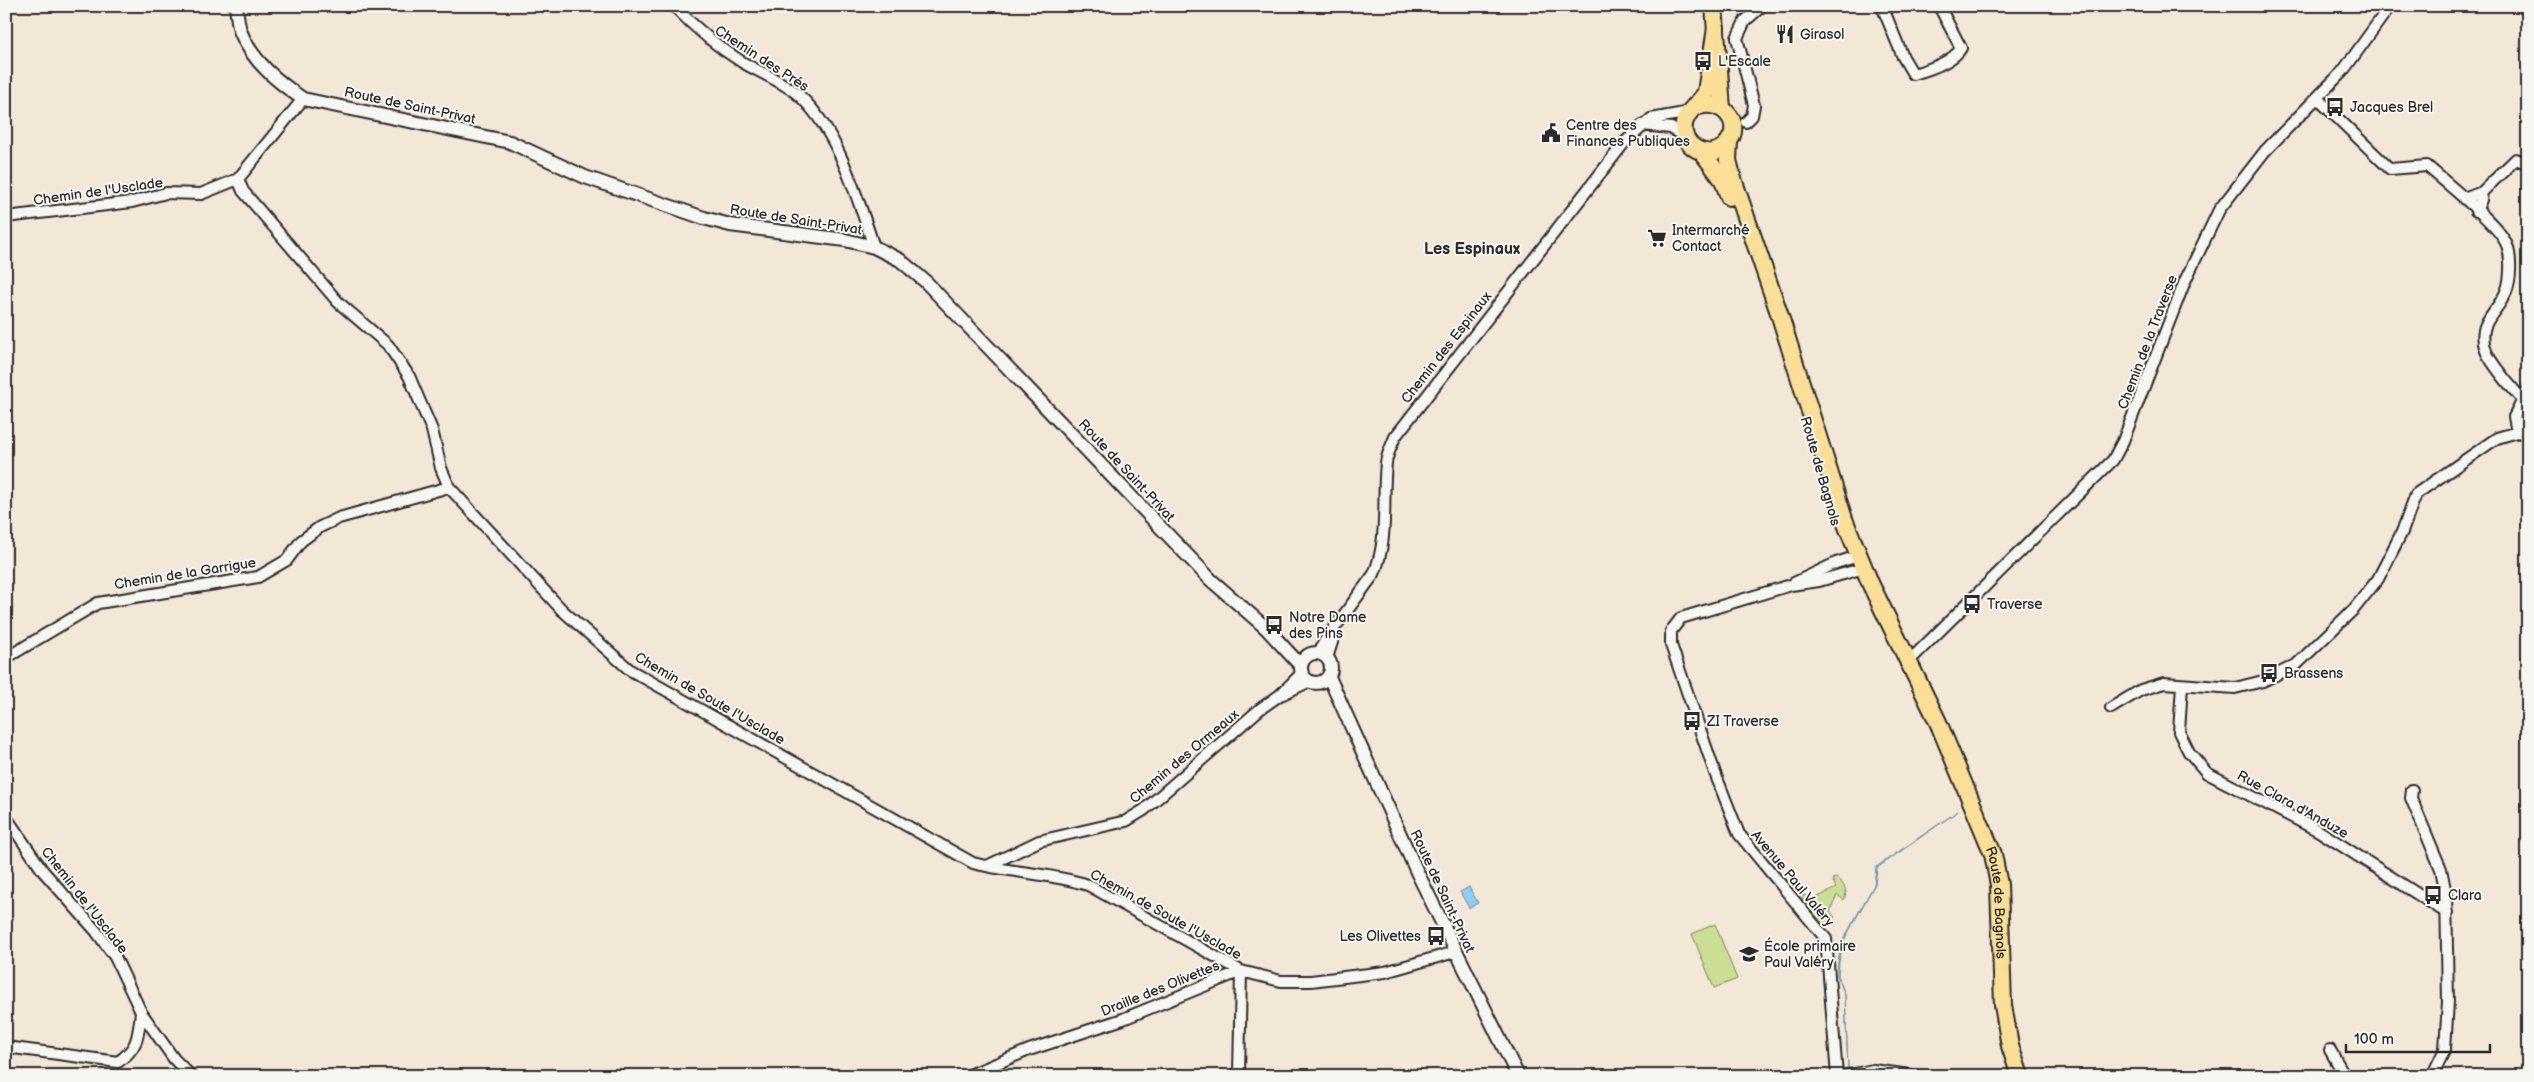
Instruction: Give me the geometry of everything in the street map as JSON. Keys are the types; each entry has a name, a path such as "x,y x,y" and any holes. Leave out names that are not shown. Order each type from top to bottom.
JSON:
{"main road":[{"path":"1714,6 1723,108 1732,120 1728,160 1752,244"},
{"path":"1716,28 1706,92 1691,110 1684,124 1686,138 1692,147 1702,152 1723,180 1752,244"},
{"path":"1691,110 1707,103 1723,108"},
{"path":"1702,152 1717,151 1730,138"},
{"name":"Route de Bagnols","path":"1752,244 1831,498 1856,564 1943,740 1986,835 1996,870 2003,1005 2010,1046 2020,1076"}],"street":[{"name":"Route de Saint-Privat","path":"236,6 240,33 258,62 286,88 303,99 510,142 585,177 704,218 730,224 845,240 874,247 900,260 926,282 1211,580 1312,667 1346,716"},
{"name":"Chemin des Prés","path":"674,6 700,34 740,61 794,92 820,117 842,163 874,247"},
{"path":"1730,138 1752,116 1754,105 1737,38 1745,21 1762,6"},
{"path":"1882,6 1903,57 1914,74 1926,71 1958,54 1961,48 1939,6"},
{"name":"Chemin de la Traverse","path":"1906,664 2113,460 2123,442 2185,282 2219,210 2265,151 2343,71 2390,6"},
{"path":"2317,98 2390,169 2427,166 2492,226 2506,244 2510,269 2506,292 2485,323 2483,338 2487,353 2522,400"},
{"name":"Chemin de l'Usclade","path":"6,217 132,202 166,193 201,194 238,179 303,99"},
{"path":"1723,108 1736,119 1746,122"},
{"name":"Chemin des Espinaux","path":"1312,667 1330,644 1342,617 1374,574 1379,564 1383,549 1386,461 1395,437 1624,143 1651,119 1691,110"},
{"path":"1642,125 1671,128 1686,138"},
{"path":"2464,199 2482,192 2512,161 2519,159 2528,164"},
{"name":"Chemin de Soute l'Usclade","path":"238,179 243,191 315,277 338,302 388,345 409,376 432,430 441,468 450,487 562,610 630,670 973,863 1065,877 1088,885 1241,971"},
{"path":"2476,211 2482,192"},
{"path":"2516,432 2514,417 2528,390"},
{"path":"2112,708 2141,690 2164,683 2235,688 2263,680 2296,666 2354,609 2378,579 2402,532 2416,494 2497,438 2516,432 2528,434"},
{"name":"Chemin de la Garrigue","path":"6,658 98,603 258,577 287,560 302,541 320,527 339,518 450,487"},
{"name":"Avenue Paul Valéry","path":"1837,1076 1826,939 1739,834 1714,773 1671,645 1671,631 1681,618 1791,585 1836,563 1856,564"},
{"name":"Route de Saint-Privat","path":"1312,667 1331,667 1329,676 1346,716 1455,952 1518,1076"},
{"path":"1312,667 1329,676"},
{"name":"Chemin des Ormeaux","path":"987,866 1039,841 1126,822 1144,810 1260,709 1280,695 1312,667"},
{"name":"Rue Clara d'Anduze","path":"2182,685 2179,732 2189,752 2206,773 2320,831 2447,913"},
{"path":"2412,790 2411,798 2441,869 2447,913 2448,1002 2445,1049 2432,1076"},
{"name":"Chemin de l'Usclade","path":"6,817 43,871 115,957 141,1012 174,1059 191,1076"},
{"name":"Draille des Olivettes","path":"967,1076 1029,1050 1123,1019 1241,971 1280,981 1311,981 1385,972 1455,952"},
{"path":"1239,1076 1241,971"},
{"path":"6,1047 118,1062 130,1054 136,1044 141,1012"},
{"path":"2330,1050 2345,1076"},
{"path":"1845,1076 1873,1070 1917,1076"}],"green space":[{"path":"1836,878 1842,883 1846,894 1844,900 1837,895 1830,911 1835,917 1828,923 1823,923 1803,903 1802,898 1804,894 1810,901 1836,888 1832,879"},
{"path":"1715,924 1737,979 1714,988 1692,934"}],"water":[{"path":"1958,811 1877,868 1875,884 1844,940 1838,975 1845,995 1837,975 1843,940 1874,885 1876,867"},
{"path":"1469,887 1478,903 1469,908 1460,892"}],"place":[{"name":"Girasol","path":"1785,34"},
{"name":"L'Escale","path":"1703,61"},
{"name":"Jacques Brel","path":"2335,107"},
{"name":"Centre des Finances Publiques","path":"1551,133"},
{"name":"Intermarché Contact","path":"1657,238"},
{"name":"Traverse","path":"1972,604"},
{"name":"Notre Dame des Pins","path":"1274,625"},
{"name":"Brassens","path":"2269,673"},
{"name":"ZI Traverse","path":"1692,721"},
{"name":"Clara","path":"2433,895"},
{"name":"Les Olivettes","path":"1436,936"},
{"name":"École primaire Paul Valéry","path":"1749,954"}],"district":[{"name":"Les Espinaux","path":"1472,248"}]}
